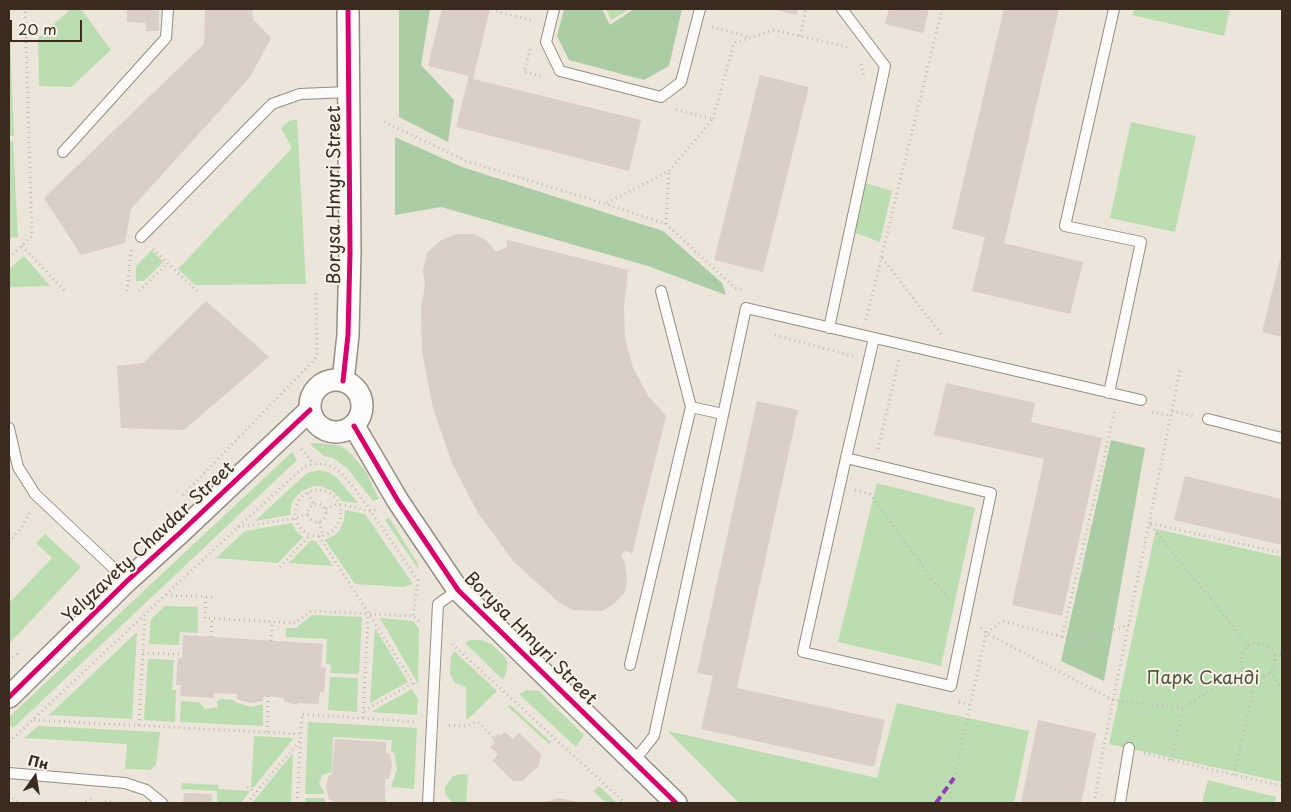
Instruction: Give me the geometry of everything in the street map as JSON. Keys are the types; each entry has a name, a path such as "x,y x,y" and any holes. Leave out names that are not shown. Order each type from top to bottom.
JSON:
{"street":[{"name":"Borysa Hmyri Street","path":"343,380 348,326 350,243 348,9"},
{"path":"334,379 343,380 356,389 361,396 362,412 354,426 339,432 331,432 316,424 310,410 310,400 318,386 334,379"},
{"name":"Yelyzavety Chavdar Street","path":"9,697 127,580 182,531 310,410"},
{"name":"Borysa Hmyri Street","path":"354,426 398,501 458,590 676,803"}],"lane":[{"path":"63,152 166,38 168,9"},
{"path":"554,9 546,42 560,70 661,97 681,82 700,9"},
{"path":"829,328 885,66 842,9"},
{"path":"1108,392 1141,242 1065,226 1114,9"},
{"path":"141,237 272,104 300,94 348,92"},
{"path":"630,665 691,407 661,291"},
{"path":"634,761 654,736 746,308 1108,392 1142,405"},
{"path":"846,458 990,493 951,686 803,652 846,458 874,338"},
{"path":"691,407 723,414"},
{"path":"1208,419 1282,438"},
{"path":"9,428 18,468 35,494 127,580"},
{"path":"428,803 438,604 458,590"},
{"path":"1120,803 1129,748"},
{"path":"9,772 125,783 146,790 162,803"}],"path":[{"path":"9,258 32,236 25,9"},
{"path":"800,36 806,9"},
{"path":"832,313 866,321 942,9"},
{"path":"496,11 536,22 538,16"},
{"path":"707,26 750,38"},
{"path":"606,204 669,171 713,119 734,43 774,30 857,50"},
{"path":"530,47 524,72 553,79"},
{"path":"859,59 866,86"},
{"path":"666,107 713,119"},
{"path":"384,122 469,162 666,224 736,288 753,292"},
{"path":"666,224 669,171"},
{"path":"126,291 131,247 141,237 198,292"},
{"path":"22,246 65,291"},
{"path":"881,257 960,358"},
{"path":"139,291 167,264"},
{"path":"180,498 317,357 316,293"},
{"path":"770,333 862,358"},
{"path":"876,457 899,357"},
{"path":"1094,803 1180,370"},
{"path":"1062,637 1116,404"},
{"path":"1142,405 1171,416"},
{"path":"298,444 314,464"},
{"path":"9,742 305,466 323,464 333,467 341,473 370,511 418,580 413,616"},
{"path":"840,485 870,494 935,584 986,634 1113,700 1183,708 1244,669"},
{"path":"320,490 328,493 339,504 340,520 336,527 321,536 310,535 301,529 296,518 296,506 299,499 308,492 320,490"},
{"path":"308,492 314,505"},
{"path":"308,514 310,508 314,505 320,504 326,509"},
{"path":"326,509 339,504 370,511 378,510"},
{"path":"9,542 30,514 30,507"},
{"path":"308,514 313,522 319,522 326,517 326,509"},
{"path":"238,527 296,518 308,514"},
{"path":"319,522 321,536 368,614 418,690"},
{"path":"1149,523 1282,554"},
{"path":"1149,523 1249,646"},
{"path":"280,567 310,535"},
{"path":"165,595 213,597"},
{"path":"206,597 205,618 295,624 311,611 413,616 423,627"},
{"path":"363,718 368,614"},
{"path":"139,725 145,615"},
{"path":"211,637 212,618"},
{"path":"949,803 986,634 1003,621 1078,641 1129,625"},
{"path":"271,641 272,622"},
{"path":"454,644 625,803"},
{"path":"1255,644 1267,646 1275,655 1274,667 1264,676 1256,677 1244,669 1242,656 1249,646 1255,644"},
{"path":"9,662 23,649"},
{"path":"143,653 182,654"},
{"path":"1275,655 1282,654"},
{"path":"1270,672 1282,688"},
{"path":"1234,775 1256,677"},
{"path":"364,711 413,683"},
{"path":"267,732 268,696"},
{"path":"951,700 970,705"},
{"path":"1171,760 1183,708"},
{"path":"297,803 302,714 462,726 478,722 494,738"},
{"path":"33,720 300,734"},
{"path":"247,803 300,741"},
{"path":"1104,745 1129,748 1171,760 1282,786"},
{"path":"247,786 257,792"},
{"path":"9,795 19,803"},
{"path":"81,803 92,798 118,803"}],"green space":[{"path":"9,9 14,136 9,136"},
{"path":"71,9 81,9 111,50 71,87 39,86 38,38"},
{"path":"399,9 430,9 421,65 454,100 448,142 399,117"},
{"path":"564,9 602,9 610,25 634,9 682,9 669,66 644,80 569,60 557,36"},
{"path":"606,9 630,9 611,20"},
{"path":"1134,9 1230,9 1224,36 1132,15"},
{"path":"297,119 306,284 195,285 178,269 292,148 281,128 289,121"},
{"path":"1131,122 1196,136 1175,232 1110,218"},
{"path":"395,137 462,167 663,231 722,283 726,295 648,266 441,207 395,215"},
{"path":"9,141 13,141 18,237 9,238"},
{"path":"865,183 892,191 880,242 853,232"},
{"path":"152,250 163,262 144,281 136,281 136,266"},
{"path":"24,256 50,286 9,287 9,269"},
{"path":"1111,440 1145,448 1104,681 1061,661"},
{"path":"310,444 338,445 346,449 365,470 379,499 373,501 347,468 333,458 324,456"},
{"path":"292,452 297,460 13,728 9,723 9,717"},
{"path":"319,470 330,473 337,478 358,503 342,501 333,491 320,486 314,486 302,491 292,502 290,515 255,521 307,473"},
{"path":"877,483 975,508 941,666 838,642"},
{"path":"345,510 365,514 413,584 404,587 355,584 325,540 339,531 344,520"},
{"path":"389,518 417,562 419,570 385,520"},
{"path":"292,523 296,531 303,537 278,563 216,558 245,531"},
{"name":"Парк Сканді","path":"1156,529 1282,557 1282,782 1109,744"},
{"path":"45,534 81,567 9,644 9,603 52,558 36,543"},
{"path":"311,540 316,541 333,566 289,563"},
{"path":"165,606 198,607 198,633 180,632 179,645 149,644 151,619"},
{"path":"312,615 362,617 359,674 330,673 331,665 326,664 327,639 286,637 286,628 296,628"},
{"path":"380,618 413,621 419,629 418,684"},
{"path":"375,628 408,682 370,703"},
{"path":"137,632 132,719 49,715"},
{"path":"470,640 482,640 491,644 505,657 507,669 503,680 465,643"},
{"path":"454,651 497,691 468,719 466,719 466,687 455,683 450,674 451,657"},
{"path":"148,659 174,660 172,690 176,690 175,722 144,720"},
{"path":"330,677 358,678 357,712 328,710"},
{"path":"412,689 418,699 417,715 371,712"},
{"path":"527,690 539,691 584,735 576,747 519,694"},
{"path":"221,699 234,700 251,707 263,704 263,726 180,722 181,701 199,702 205,709 218,707 217,701"},
{"path":"897,703 1029,731 1014,803 739,803 668,731 877,778"},
{"path":"510,705 551,742 549,744 507,706"},
{"path":"308,722 417,728 414,789 391,787 397,769 394,753 391,752 392,740 333,737 332,772 322,775 319,784 324,794 305,794"},
{"path":"38,726 160,732 156,765 150,770 125,769 127,744 24,738"},
{"path":"254,736 294,738 254,787 251,787"},
{"path":"293,753 291,803 252,803"},
{"path":"468,775 466,803 452,803 445,793 445,787 453,776"},
{"path":"1208,780 1276,797 1275,803 1202,803"},
{"path":"182,783 218,785 218,789 250,791 241,803 217,803 217,791 181,789"},
{"path":"599,786 617,803 606,803 593,791"},
{"path":"305,798 324,798 326,803 305,803"}],"building":[{"path":"127,9 159,9 159,31 146,31 146,23 127,22"},
{"path":"205,9 252,9 253,19 271,38 250,77 131,209 125,243 81,255 44,198 204,44"},
{"path":"442,9 490,9 473,79 641,120 629,171 456,127 469,76 428,66"},
{"path":"773,9 798,9 796,15"},
{"path":"889,9 929,9 923,33 885,24"},
{"path":"1004,9 1059,9 1004,243 1083,262 1070,314 972,291 985,237 952,229"},
{"path":"760,75 809,87 763,272 714,260"},
{"path":"456,234 474,234 487,241 496,252 507,247 507,240 628,270 624,307 625,338 633,368 649,397 666,416 632,554 626,550 621,555 625,564 627,578 625,592 614,604 602,611 573,610 560,603 514,562 478,513 452,463 433,408 422,351 421,309 425,286 423,271 427,253 440,241"},
{"path":"1282,252 1282,337 1262,332"},
{"path":"206,301 269,357 184,430 121,428 117,366 143,363"},
{"path":"946,383 1035,403 1031,422 1102,438 1062,616 1012,605 1044,459 934,435"},
{"path":"757,401 798,410 737,688 885,720 874,767 701,729 713,676 697,673"},
{"path":"1185,476 1282,499 1282,545 1174,520"},
{"path":"183,635 323,644 321,667 326,668 324,693 320,692 319,704 298,703 298,705 284,701 284,698 268,696 263,697 263,701 250,703 237,699 237,694 214,693 214,698 180,696 181,685 176,685 178,658 182,658"},
{"path":"1038,720 1096,733 1081,803 1021,803"},
{"path":"505,732 513,739 519,733 541,754 539,766 522,781 513,781 493,761 498,754 490,747 495,742 492,740 498,734 500,736"},
{"path":"335,739 386,742 386,753 390,754 392,766 389,779 385,779 385,801 389,803 331,803 332,800 329,800 326,787 329,775 332,775"},
{"path":"184,793 212,794 212,803 183,803"},
{"path":"558,798 580,802 580,803 541,803"}],"marked path":[{"path":"936,803 954,778"}],"cycle path":[{"path":"343,381 348,335 350,252 348,9"},
{"path":"9,697 127,581 310,410"},
{"path":"354,426 398,501 458,590 676,803"}]}
